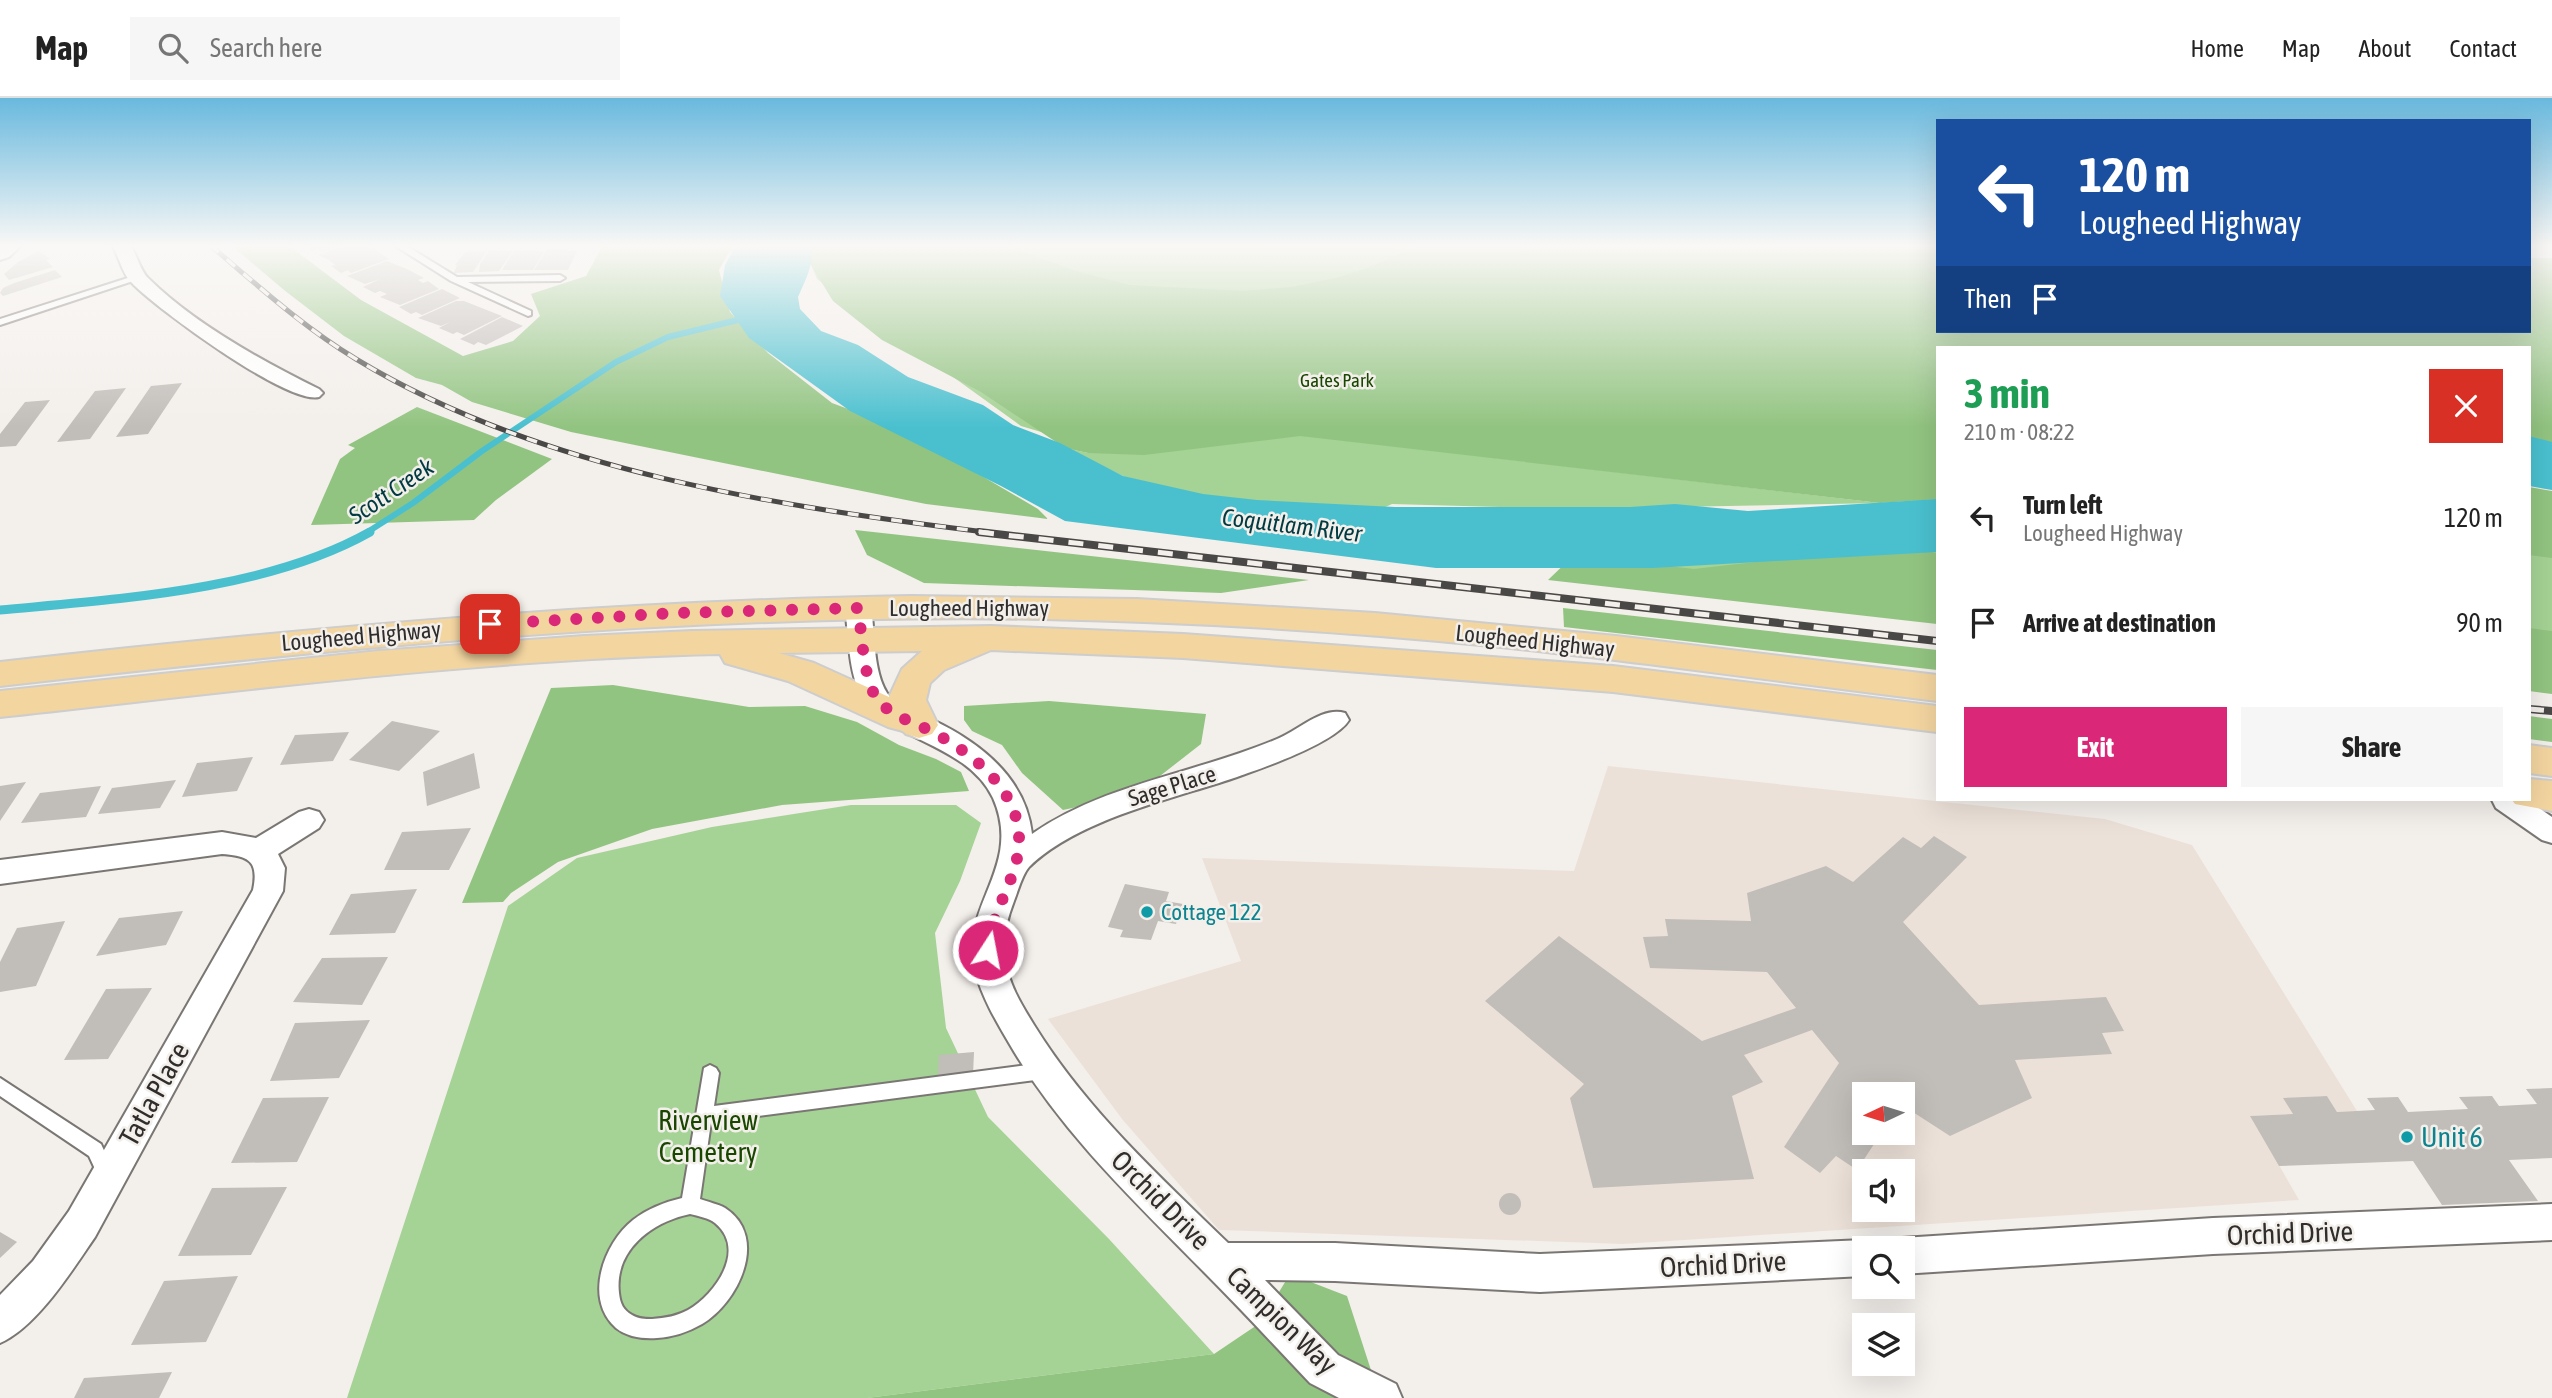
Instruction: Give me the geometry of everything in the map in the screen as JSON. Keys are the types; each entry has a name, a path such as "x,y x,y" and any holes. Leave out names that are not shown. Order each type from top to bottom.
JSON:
{"main road":[{"name":"Lougheed Highway","path":"0,705 378,663 692,643 860,624 1117,610 1410,627 1936,688"},
{"name":"Lougheed Highway","path":"0,674 439,628 677,613 860,624 991,638 1183,646 1599,678 1936,719"},
{"path":"910,722 906,700 913,679 932,660 944,653 991,638"},
{"path":"692,643 801,672 910,722"},
{"path":"2531,759 2552,762"},
{"path":"2531,794 2552,796"}],"street":[{"path":"169,306 225,346 274,375 312,393"},
{"name":"Orchid Drive","path":"860,624 872,691 888,710 967,752 999,784 1015,820 1020,842 1016,861 990,929 988,950 992,972 1003,1002 1042,1071 1132,1175 1220,1261 1335,1262 1540,1273 1852,1259"},
{"name":"Sage Place","path":"1016,861 1039,841 1098,810 1244,764 1301,740 1335,720"},
{"path":"2507,801 2552,832"},
{"path":"0,872 222,844 248,846 259,851 309,820"},
{"name":"Tatla Place","path":"0,1323 23,1301 65,1251 268,891 270,868 259,851"},
{"name":"Orchid Drive","path":"1915,1255 2213,1236 2552,1222"},
{"name":"Campion Way","path":"1220,1261 1324,1369 1382,1398"}],"lane":[{"path":"0,322 50,306"},
{"path":"512,306 528,313"},
{"path":"703,1115 1042,1071"},
{"path":"690,1205 710,1073"},
{"path":"0,1086 95,1150 108,1178"},
{"path":"690,1205 710,1208 726,1217 736,1232 740,1251 735,1272 724,1293 706,1311 684,1324 661,1330 640,1329 623,1321 612,1308 607,1290 609,1270 618,1250 631,1233 649,1218 670,1209 690,1205"}],"shaded area":[{"path":"1608,766 2105,819 2192,845 2357,1111 2337,1112 2327,1096 2284,1098 2293,1114 2251,1116 2299,1200 1623,1244 1219,1230 1122,1119 1048,1019 1241,961 1202,858 1574,871"}],"green space":[{"path":"304,306 371,306 463,356 513,341 540,316 536,306 728,306 730,312 768,353 832,403 902,429 1038,509 1048,519 926,504 571,432 472,402 442,385 416,378 344,336"},
{"path":"839,306 1936,306 1936,333 2531,333 2531,306 2552,306 2552,444 2531,438 2531,346 1936,346 1936,499 1880,503 1300,436 1144,455 1088,453 1065,448 981,392 882,340"},
{"name":"Gates Park","path":"854,306 1822,306 1594,347 1585,385 1590,416 1496,458 1880,503 1570,509 1392,504 1350,523 1461,529 1607,528 1683,515 1840,511 1880,507 1936,495 1936,599 1312,530 1347,523 1287,505 1179,494 1125,477 1065,448 1088,453 1112,453 1021,426"},
{"path":"417,407 552,459 496,500 474,520 311,525 340,459 355,448 348,445"},
{"path":"2531,487 2552,491 2552,558 2531,555"},
{"path":"2531,511 2552,516 2552,667 2531,664"},
{"path":"855,530 1309,580 1221,593 924,583 867,555"},
{"path":"1925,551 1936,553 1936,624 1548,580 1574,555 1694,569 1772,560"},
{"path":"1563,608 1936,650 1936,670 1564,627"},
{"path":"2531,628 2552,631 2552,694 2531,691"},
{"path":"613,685 749,707 805,706 857,722 899,745 936,759 961,772 969,791 782,805 652,829 558,862 511,893 503,902 462,903 551,688"},
{"path":"1049,701 1206,714 1201,744 1151,783 1091,804 1063,810 1022,773 1002,745 972,731 964,720 964,706"},
{"path":"2531,716 2552,719 2552,742 2531,739"},
{"name":"Riverview Cemetery","path":"851,805 956,805 981,823 960,881 935,933 946,1028 988,1117 1109,1239 1214,1354 867,1398 347,1398 508,906 577,858 712,827"},
{"path":"1290,1274 1347,1296 1380,1398 867,1398 1214,1354 1260,1323"}],"water":[{"name":"Coquitlam River","path":"727,306 799,306 821,331 858,345 908,377 983,405 1013,425 1060,443 1123,476 1203,494 1257,500 1395,507 1630,507 1675,504 1748,511 1936,499 1936,552 1653,568 1436,568 1065,521 850,411 749,338"},
{"path":"2531,437 2552,442 2552,490 2531,486"}],"building":[{"path":"443,306 422,315 416,312 411,314 399,307"},
{"path":"446,306 476,306 502,316 464,335 439,328 450,322 441,326 418,318"},
{"path":"502,317 523,326 486,345 478,342 474,345 460,339"},
{"path":"182,383 148,434 116,437 151,386"},
{"path":"126,388 90,439 57,442 95,391"},
{"path":"50,400 16,446 0,447 0,434 25,402"},
{"path":"392,721 440,731 399,771 349,760"},
{"path":"349,732 333,761 280,765 295,735"},
{"path":"474,753 480,788 427,806 423,772"},
{"path":"253,757 237,791 182,797 197,763"},
{"path":"176,780 160,808 98,814 112,788"},
{"path":"26,782 0,821 0,786"},
{"path":"101,786 86,817 21,823 40,793"},
{"path":"471,828 449,870 384,870 402,832"},
{"path":"1934,836 1967,857 1903,922 1979,1005 2106,997 2124,1031 2102,1033 2112,1054 2015,1060 2032,1098 1950,1136 1915,1113 1915,1082 1852,1082 1852,1145 1873,1145 1864,1159 1852,1159 1852,1167 1836,1156 1820,1173 1784,1147 1839,1063 1812,1030 1744,1055 1763,1082 1732,1096 1754,1179 1593,1188 1570,1098 1584,1084 1485,1001 1559,936 1702,1041 1796,1008 1767,972 1650,968 1643,937 1668,936 1665,919 1751,921 1747,893 1826,866 1853,882 1903,837 1921,848"},
{"name":"Cottage 122","path":"1125,884 1169,892 1166,901 1183,904 1176,924 1158,921 1151,940 1120,937 1123,930 1108,927"},
{"path":"417,889 395,933 329,935 351,894"},
{"path":"183,911 166,945 96,956 119,918"},
{"path":"65,921 36,986 0,992 0,962 17,928"},
{"path":"388,957 362,1005 293,1002 322,958"},
{"path":"152,988 108,1059 64,1060 106,989"},
{"path":"370,1020 339,1078 270,1081 295,1023"},
{"path":"974,1052 973,1075 938,1078 939,1055"},
{"name":"Unit 6","path":"2552,1088 2552,1158 2509,1160 2538,1201 2442,1205 2413,1161 2279,1166 2250,1116 2293,1114 2283,1098 2327,1096 2337,1112 2375,1110 2367,1098 2398,1097 2408,1112 2468,1109 2459,1097 2492,1096 2499,1106 2537,1104 2526,1089"},
{"path":"329,1097 297,1162 231,1163 263,1098"},
{"path":"287,1187 251,1255 178,1256 212,1188"},
{"path":"1510,1193 1518,1196 1521,1204 1518,1212 1510,1215 1502,1212 1499,1204 1502,1196"},
{"path":"0,1232 17,1242 0,1258"},
{"path":"238,1276 206,1342 131,1345 164,1281"},
{"path":"172,1372 159,1398 74,1398 84,1378"}],"waterway":[{"name":"Scott Creek","path":"366,533 413,503 482,451 616,362 668,337 746,318"},
{"name":"Scott Creek","path":"0,610 141,596 238,580 329,552 370,532"}],"railway":[{"path":"282,306 336,347 428,398 504,430 583,457 665,479 747,496 830,511 993,533"},
{"path":"979,532 1936,641"},
{"path":"2531,709 2552,711"}],"place":[{"name":"Cottage 122","path":"1147,912"},
{"name":"Unit 6","path":"2407,1137"}],"route":[{"path":"490,624 677,613 858,608 870,683 880,702 894,714 946,739 973,757 999,784 1015,820 1020,842 1016,861 990,929 988,950"}]}
